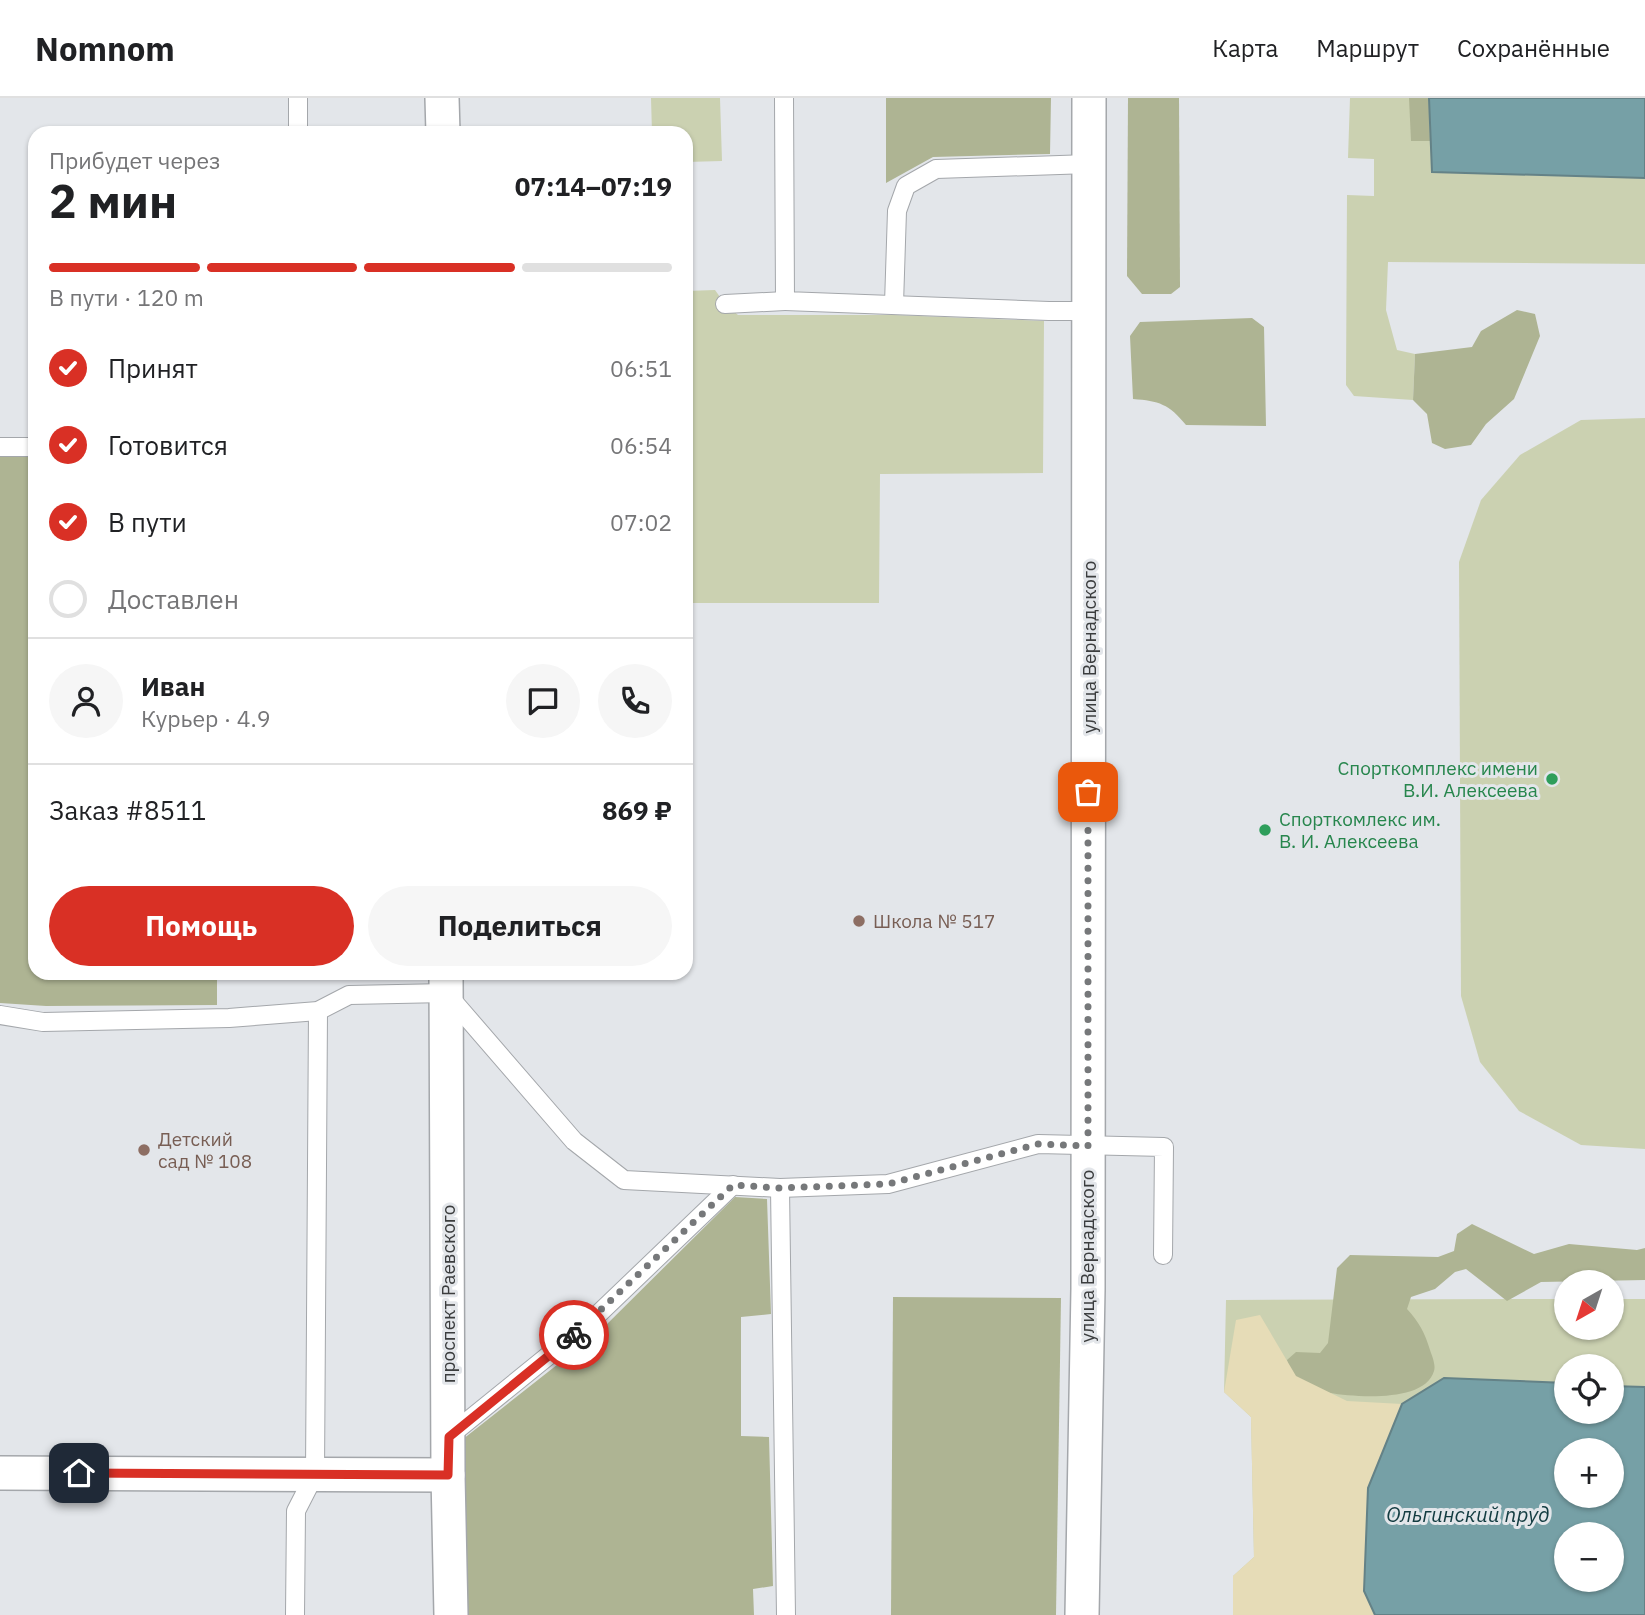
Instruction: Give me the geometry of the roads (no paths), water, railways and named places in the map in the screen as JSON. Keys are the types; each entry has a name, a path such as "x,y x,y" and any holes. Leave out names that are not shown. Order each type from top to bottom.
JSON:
{"street":[{"path":"442,98 443,126"},
{"name":"улица Вернадского","path":"1082,1615 1088,1289 1089,98"},
{"name":"проспект Раевского","path":"446,983 451,1615"},
{"path":"0,1473 448,1475"}],"lane":[{"path":"298,98 298,126"},
{"path":"784,98 785,301"},
{"path":"894,304 897,211 906,187 936,169 1089,164"},
{"path":"725,304 785,301 1089,311"},
{"path":"0,447 28,447"},
{"path":"0,1015 43,1022 229,1018 318,1011 349,995 446,983 574,1141 624,1181 780,1188 888,1184 1038,1144 1164,1147 1163,1255"},
{"path":"295,1615 296,1511 315,1474 318,1011"},
{"path":"449,1437 590,1322 733,1185"},
{"path":"780,1188 786,1615"}],"water":[{"path":"1429,98 1645,98 1645,178 1432,172"},
{"name":"Ольгинский пруд","path":"1444,1378 1554,1383 1554,1424 1624,1424 1624,1386 1645,1387 1645,1615 1375,1615 1364,1591 1368,1488 1402,1404"}],"place":[{"name":"Спорткомплекс имени В.И. Алексеева","path":"1552,779"},
{"name":"Спорткомлекс им. В. И. Алексеева","path":"1265,830"},
{"name":"Школа № 517","path":"859,921"},
{"name":"Детский сад № 108","path":"144,1150"}]}
